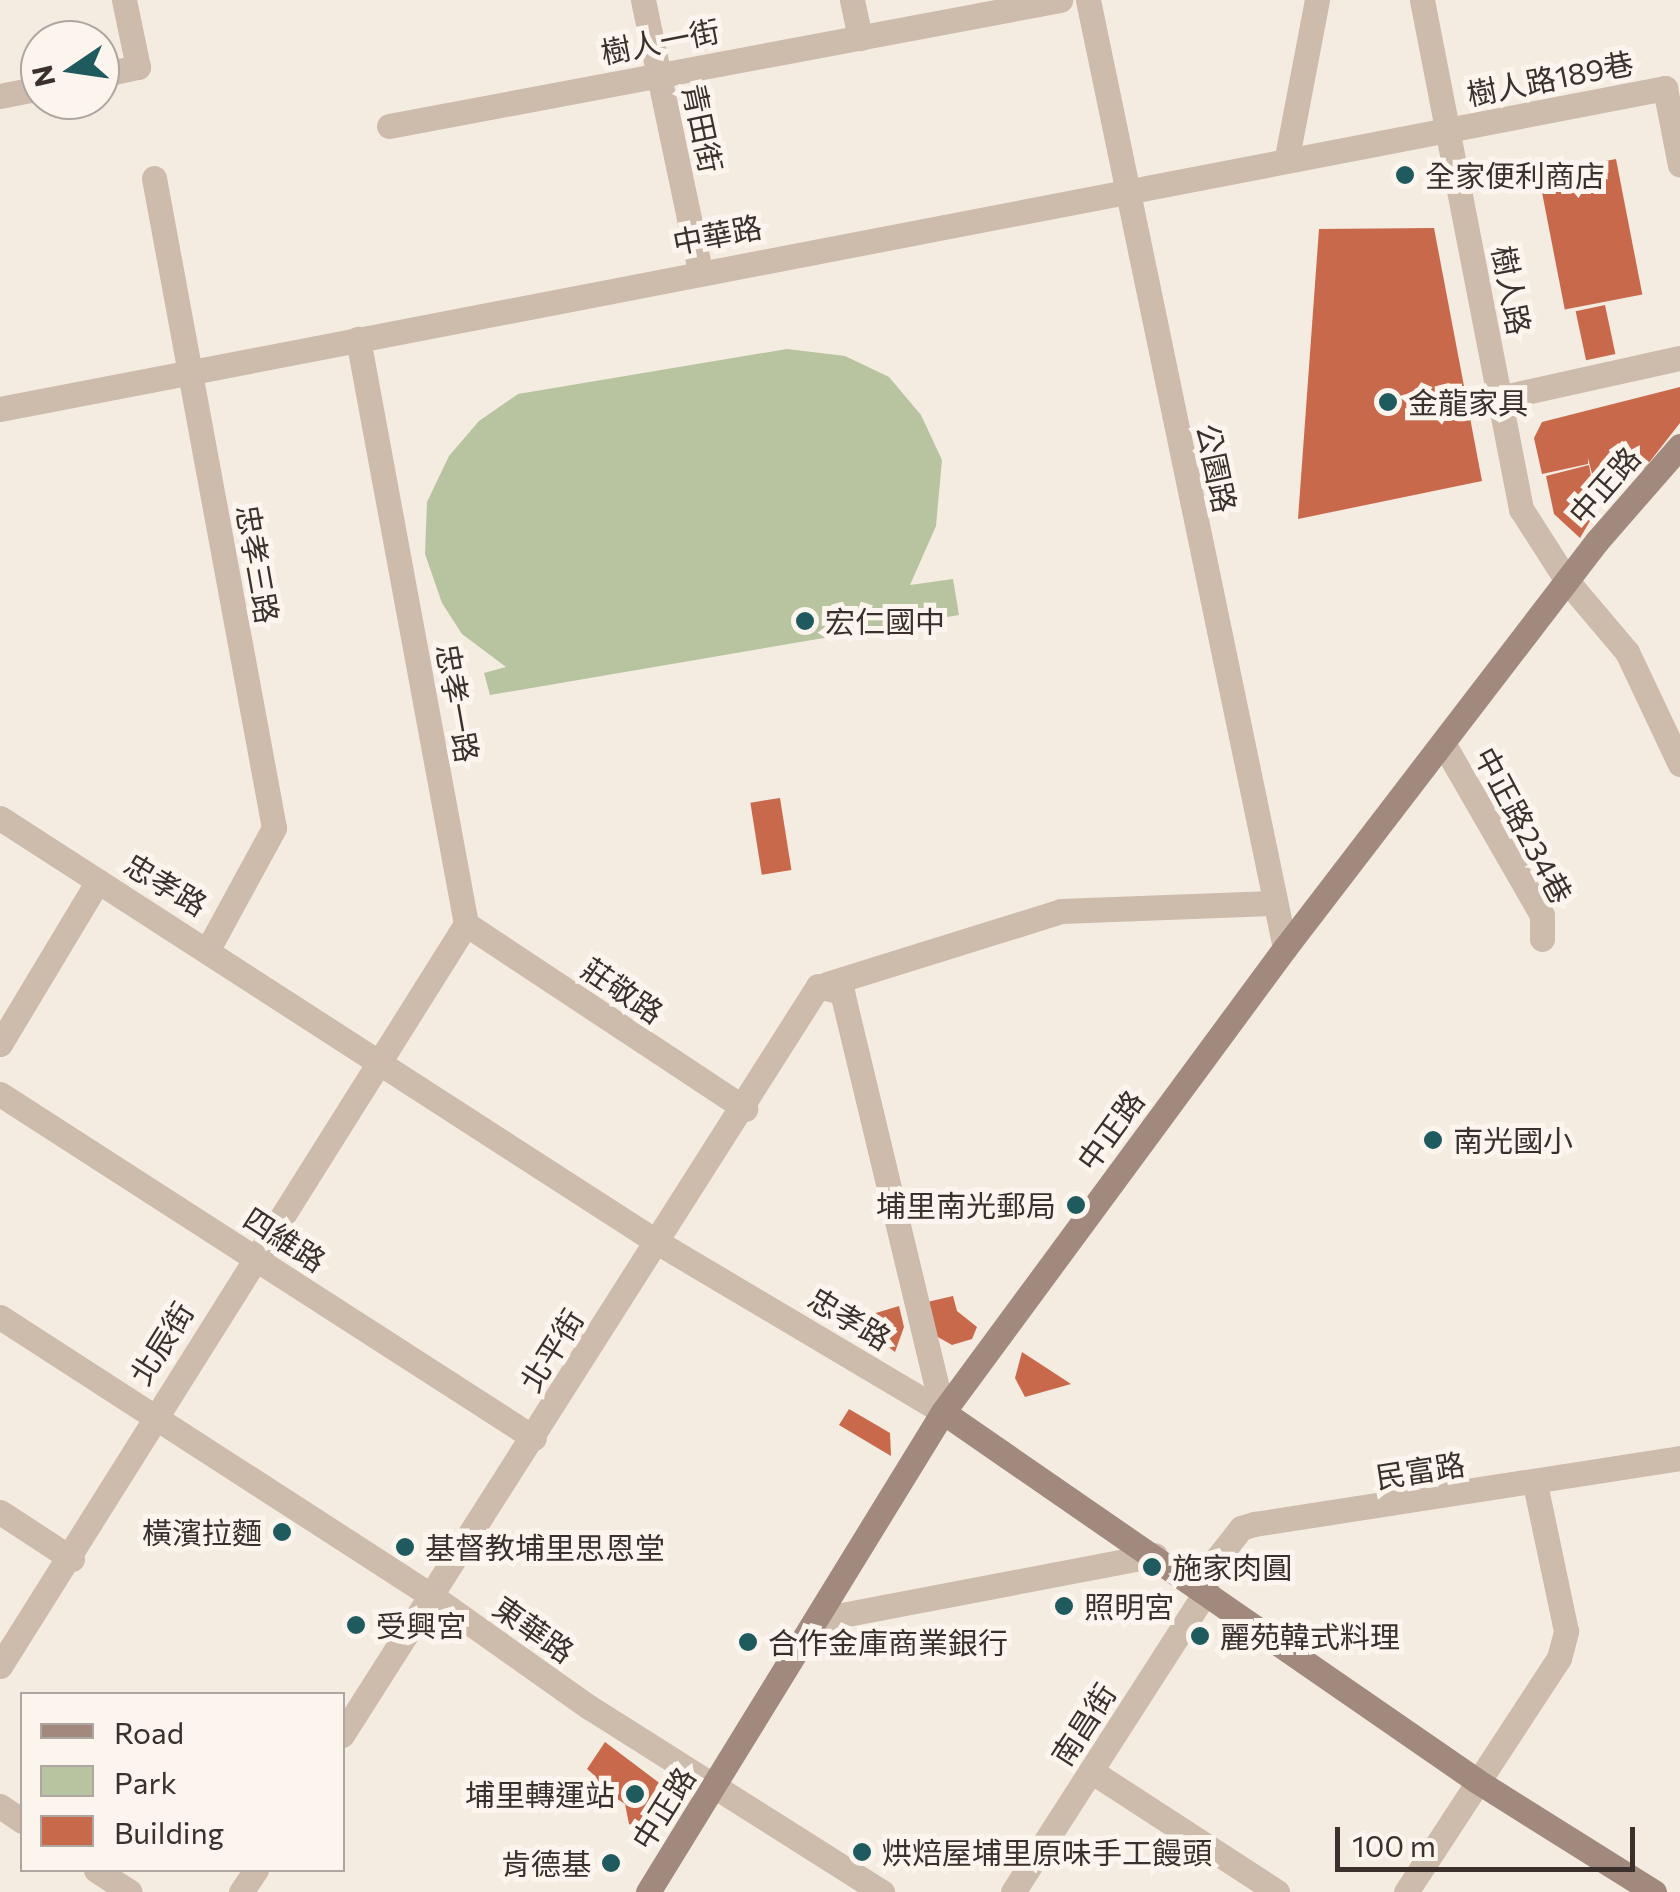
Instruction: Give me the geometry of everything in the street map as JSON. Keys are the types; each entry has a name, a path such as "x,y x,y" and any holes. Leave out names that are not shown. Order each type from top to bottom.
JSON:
{"main road":[{"name":"中正路","path":"648,1892 821,1619 943,1412 1285,948 1568,581 1680,446"},
{"name":"忠孝路","path":"943,1412 1202,1587 1476,1782 1654,1892"}],"street":[{"path":"120,70 138,66 124,0"},
{"name":"青田街","path":"643,0 700,270"},
{"path":"852,0 860,38"},
{"name":"公園路","path":"1088,0 1285,948"},
{"path":"1287,157 1317,0"},
{"name":"樹人路","path":"1422,0 1521,509 1568,581 1626,652 1680,764"},
{"name":"樹人一街","path":"389,126 1043,1"},
{"name":"樹人路189巷","path":"1448,132 1666,88 1680,165"},
{"name":"中華路","path":"0,409 1287,157 1448,132"},
{"name":"忠孝三路","path":"154,178 274,828 209,947"},
{"name":"忠孝一路","path":"358,339 466,924"},
{"path":"1500,398 1680,358"},
{"name":"中正路234巷","path":"1443,743 1542,915 1542,939"},
{"name":"忠孝路","path":"0,818 379,1056 658,1242 943,1412"},
{"path":"0,1044 98,881"},
{"path":"821,991 1060,911 1273,903"},
{"path":"379,1056 466,924"},
{"name":"莊敬路","path":"466,924 745,1109"},
{"path":"821,991 842,992 943,1412"},
{"name":"北平街","path":"345,1730 821,991"},
{"name":"北辰街","path":"0,1666 72,1560 155,1414 379,1056"},
{"name":"四維路","path":"0,1094 534,1438"},
{"name":"東華路","path":"0,1317 155,1414 715,1786 882,1892"},
{"name":"民富路","path":"1202,1587 1241,1528 1680,1458"},
{"path":"1406,1892 1559,1658 1566,1631 1535,1484"},
{"path":"0,1512 72,1560"},
{"path":"821,1619 1155,1556"},
{"name":"南昌街","path":"1012,1892 1091,1771 1202,1587"},
{"path":"1091,1771 1276,1892"},
{"path":"99,1872 130,1892"}],"green space":[{"path":"787,349 845,356 889,377 921,415 942,460 936,526 910,585 953,579 959,615 490,695 484,673 506,667 462,634 442,603 425,554 427,502 449,456 479,421 518,394"}],"building":[{"path":"1616,159 1642,294 1565,310 1538,174"},
{"name":"金龍家具","path":"1434,228 1482,481 1298,519 1319,229"},
{"path":"1605,305 1615,354 1586,360 1576,311"},
{"path":"1680,387 1680,423 1644,469 1630,454 1611,458 1620,493 1598,498 1588,458 1588,464 1542,474 1534,438 1542,422"},
{"path":"1589,465 1597,509 1580,538 1554,514 1546,476"},
{"path":"780,798 791,870 762,875 750,803"},
{"path":"953,1296 957,1311 977,1327 972,1339 952,1345 929,1332 923,1303"},
{"path":"899,1306 904,1327 895,1352 870,1333 866,1316"},
{"path":"1022,1352 1071,1384 1025,1397 1015,1378"},
{"path":"849,1409 890,1433 891,1456 839,1425"},
{"name":"埔里轉運站","path":"605,1742 662,1785 658,1804 644,1812 646,1823 638,1828 629,1824 625,1804 590,1781 594,1775 587,1769"}],"place":[{"name":"全家便利商店","path":"1405,175"},
{"name":"金龍家具","path":"1388,402"},
{"name":"宏仁國中","path":"805,621"},
{"name":"南光國小","path":"1433,1140"},
{"name":"埔里南光郵局","path":"1076,1205"},
{"name":"橫濱拉麵","path":"282,1532"},
{"name":"基督教埔里思恩堂","path":"405,1547"},
{"name":"施家肉圓","path":"1152,1567"},
{"name":"照明宮","path":"1064,1606"},
{"name":"受興宮","path":"356,1625"},
{"name":"麗苑韓式料理","path":"1200,1636"},
{"name":"合作金庫商業銀行","path":"748,1642"},
{"name":"埔里轉運站","path":"635,1794"},
{"name":"烘焙屋埔里原味手工饅頭","path":"862,1852"},
{"name":"肯德基","path":"611,1863"}]}
